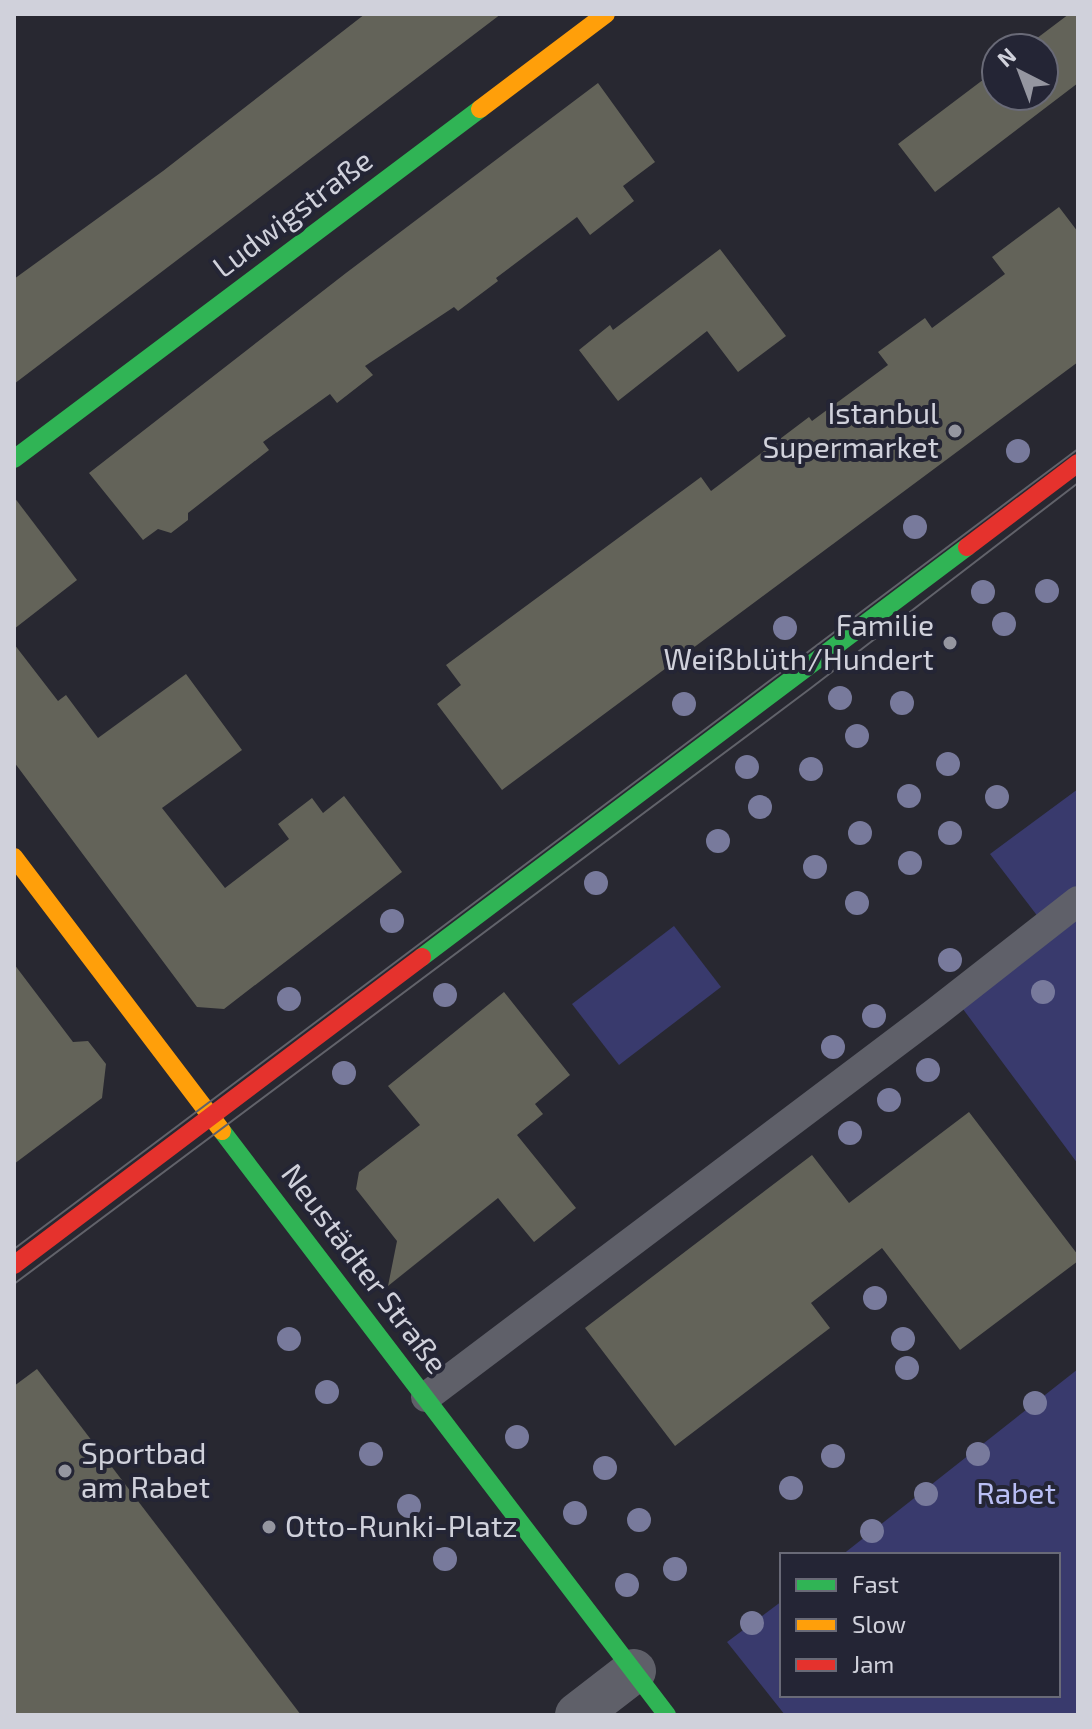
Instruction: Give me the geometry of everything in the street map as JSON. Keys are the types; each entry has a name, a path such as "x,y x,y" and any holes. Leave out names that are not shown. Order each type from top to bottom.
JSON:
{"street":[{"name":"Ludwigstraße","path":"14,459 606,14"},
{"path":"14,1265 1078,463"},
{"name":"Neustädter Straße","path":"14,857 667,1715"},
{"path":"577,1715 634,1671"}],"lane":[{"path":"426,1397 935,1013 1078,901"}],"green space":[{"path":"1078,789 1078,1164 960,1005 1052,935 990,854"},
{"path":"674,926 721,987 619,1065 572,1004"},
{"name":"Rabet","path":"1078,1369 1078,1715 785,1715 727,1642 780,1602 780,1697 1060,1697 1060,1553 845,1553"}],"building":[{"path":"365,14 501,14 14,384 14,279 163,171"},
{"path":"1069,14 1078,14 1078,83 1060,97 1060,32 1045,32"},
{"path":"980,82 980,112 1040,112 935,192 898,144"},
{"path":"598,83 655,162 623,186 634,201 590,235 577,217 458,311 454,307 365,366 373,375 337,403 330,394 263,442 269,450 188,513 188,520 171,533 158,529 143,540 89,473 346,273"},
{"path":"1059,207 1078,232 1078,362 502,790 437,704 461,685 446,665 701,477 711,491 809,417 812,421 888,365 878,352 925,318 932,328 1005,274 992,257"},
{"path":"720,249 786,336 738,372 707,331 618,401 579,350 610,325 613,330"},
{"path":"14,497 77,580 14,629"},
{"path":"14,644 58,701 66,695 98,738 186,674 242,750 162,808 225,888 289,839 278,824 312,798 323,813 344,796 402,872 224,1009 197,1007 14,762"},
{"path":"14,964 73,1042 88,1041 106,1064 102,1098 14,1164"},
{"path":"504,992 570,1075 535,1104 543,1114 517,1135 576,1208 534,1242 498,1198 388,1286 397,1241 356,1189 359,1172 420,1125 388,1086"},
{"path":"969,1112 1078,1255 1078,1261 960,1350 882,1248 811,1303 830,1328 675,1446 585,1328 812,1155 849,1203"},
{"name":"Sportbad am Rabet","path":"37,1369 301,1715 14,1715 14,1386"}],"tram line":[{"path":"14,1249 1078,449"},
{"path":"14,1284 811,688 1078,483"}],"traffic: fast":[{"path":"14,459 480,109"},
{"path":"422,957 967,547"},
{"path":"222,1131 667,1715"}],"traffic: slow":[{"path":"480,109 606,14"},
{"path":"14,857 222,1131"}],"traffic: jam":[{"path":"967,547 1078,463"},
{"path":"14,1265 422,957"}],"place":[{"name":"Istanbul Supermarket","path":"955,431"},
{"name":"Familie Weißblüth/Hundert","path":"950,643"},
{"name":"Sportbad am Rabet","path":"65,1471"},
{"name":"Otto-Runki-Platz","path":"269,1527"}]}
